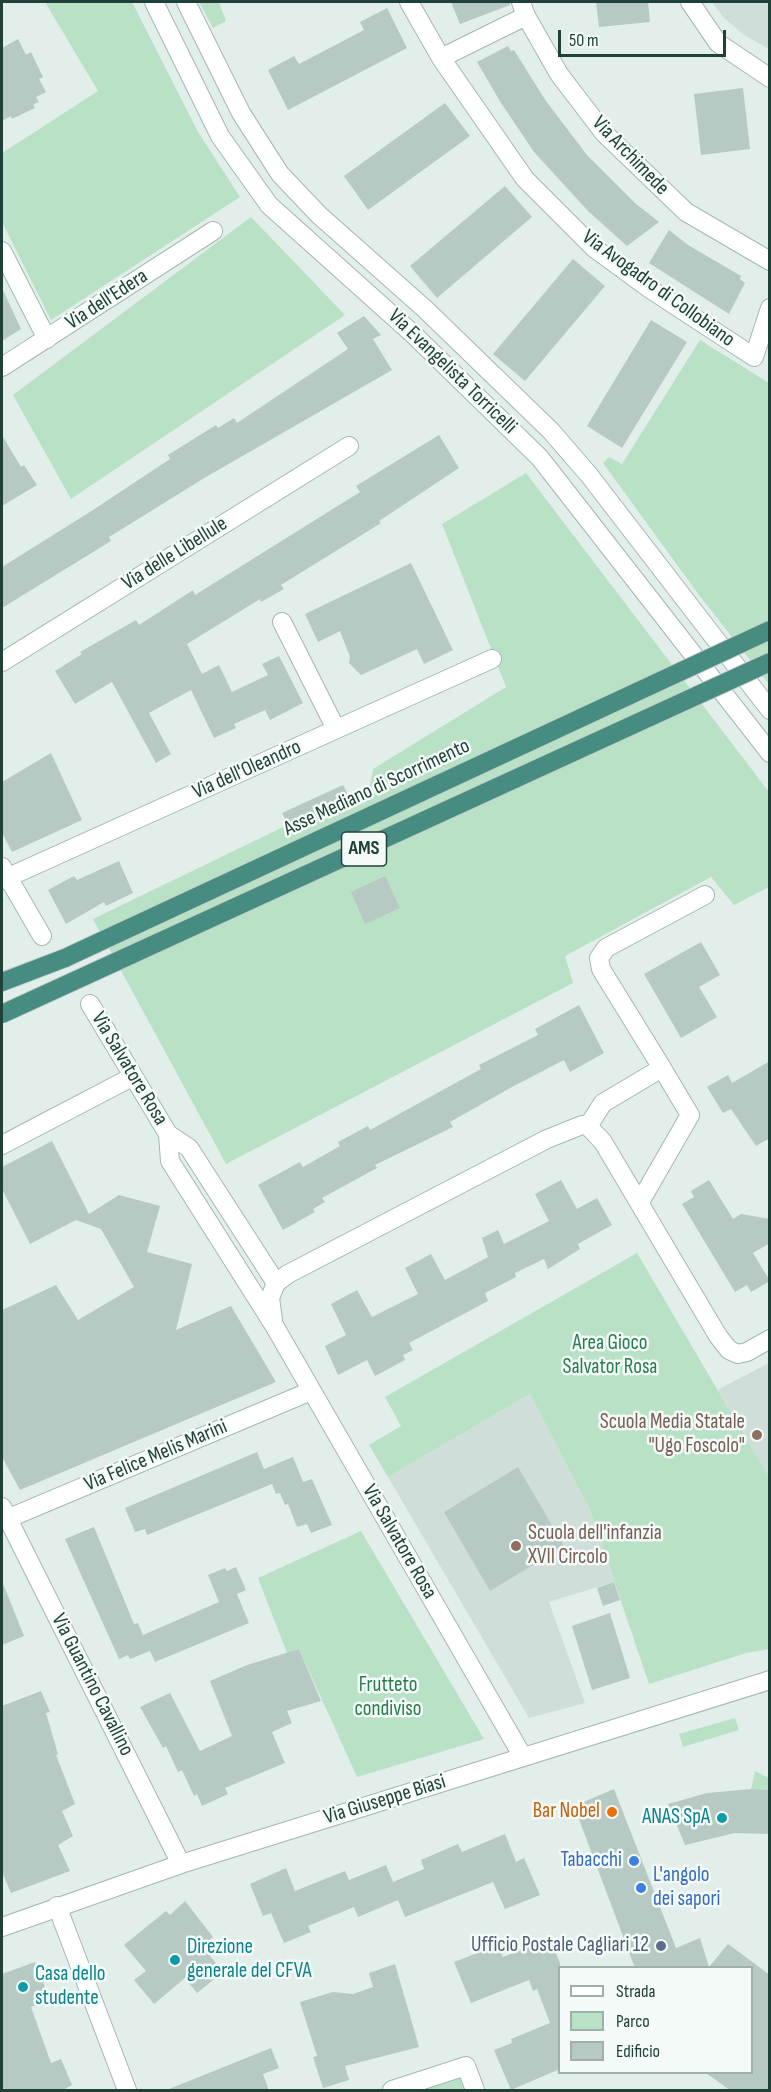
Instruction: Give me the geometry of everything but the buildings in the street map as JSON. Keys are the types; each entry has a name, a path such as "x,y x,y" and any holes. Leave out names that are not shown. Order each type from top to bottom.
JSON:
{"highway":[{"name":"Asse Mediano di Scorrimento","path":"2,982 65,958 770,630"},
{"name":"AMS","path":"2,1014 770,662"}],"street":[{"name":"Via Evangelista Torricelli","path":"154,2 220,136 269,205 413,334 540,458 765,748"},
{"name":"Via Evangelista Torricelli","path":"186,2 241,114 280,174 319,215 425,309 551,431 589,476 770,710"},
{"name":"Via Avogadro di Collobiano","path":"409,2 441,58 525,179 594,248 650,289 754,357 770,308"},
{"path":"690,2 718,43 770,78"},
{"name":"Via Archimede","path":"441,58 523,9 559,74 604,134 686,212 770,261"},
{"name":"Via dell'Edera","path":"2,367 213,231"},
{"path":"2,251 47,339"},
{"name":"Via delle Libellule","path":"2,662 348,446"},
{"path":"282,622 336,729"},
{"name":"Via dell'Oleandro","path":"4,874 492,659"},
{"path":"4,874 42,936"},
{"path":"640,1202 690,1115 600,969 599,958 606,948 705,895"},
{"name":"Via Salvatore Rosa","path":"90,1004 168,1134 189,1148 276,1283 270,1298 275,1327"},
{"path":"588,1126 603,1103 662,1068"},
{"path":"2,1145 132,1077"},
{"path":"276,1283 306,1264 547,1139 582,1125 588,1126 603,1142 718,1336 729,1350 738,1354 747,1352 770,1339"},
{"name":"Via Salvatore Rosa","path":"168,1134 170,1161 275,1327 523,1756"},
{"name":"Via Felice Melis Marini","path":"4,1515 311,1391"},
{"name":"Via Guantino Cavallino","path":"4,1515 181,1864"},
{"name":"Via Giuseppe Biasi","path":"2,1927 181,1864 770,1680"},
{"path":"57,1906 127,2091"},
{"path":"392,2091 466,2066 475,2091"}],"shaded area":[{"path":"712,2 769,2 769,49 744,35 724,18"},
{"name":"Scuola Media Statale \"Ugo Foscolo\"","path":"769,1363 769,1479 719,1389"},
{"name":"Scuola dell'infanzia XVII Circolo","path":"530,1394 590,1510 614,1582 549,1602 585,1703 529,1718 388,1477"}],"green space":[{"path":"45,2 132,2 198,132 240,197 51,320 2,222 2,153 98,91"},
{"path":"199,2 219,2 226,21 213,28"},
{"path":"251,217 345,315 71,499 13,395"},
{"path":"700,340 769,383 769,684 699,595 603,463 609,457 622,464"},
{"path":"526,473 769,792 769,887 734,905 711,877 565,956 573,983 226,1164 93,919 370,785 373,769 506,687 442,524"},
{"name":"Area Gioco Salvator Rosa","path":"637,1253 770,1479 769,1649 746,1653 649,1684 590,1510 530,1394 388,1477 369,1445 401,1426 385,1397"},
{"name":"Frutteto condiviso","path":"361,1531 484,1739 357,1777 299,1649 287,1653 258,1578"},
{"path":"735,1718 739,1730 683,1747 679,1734"},
{"path":"755,1771 769,1778 769,1790 751,1789"},
{"path":"460,2077 464,2090 417,2090"}],"place":[{"name":"Scuola Media Statale \"Ugo Foscolo\"","path":"757,1435"},
{"name":"Scuola dell'infanzia XVII Circolo","path":"516,1546"},
{"name":"Bar Nobel","path":"612,1812"},
{"name":"ANAS SpA","path":"722,1818"},
{"name":"Tabacchi","path":"634,1861"},
{"name":"L'angolo dei sapori","path":"641,1888"},
{"name":"Ufficio Postale Cagliari 12","path":"661,1946"},
{"name":"Direzione generale del CFVA","path":"175,1960"},
{"name":"Casa dello studente","path":"23,1987"}]}
